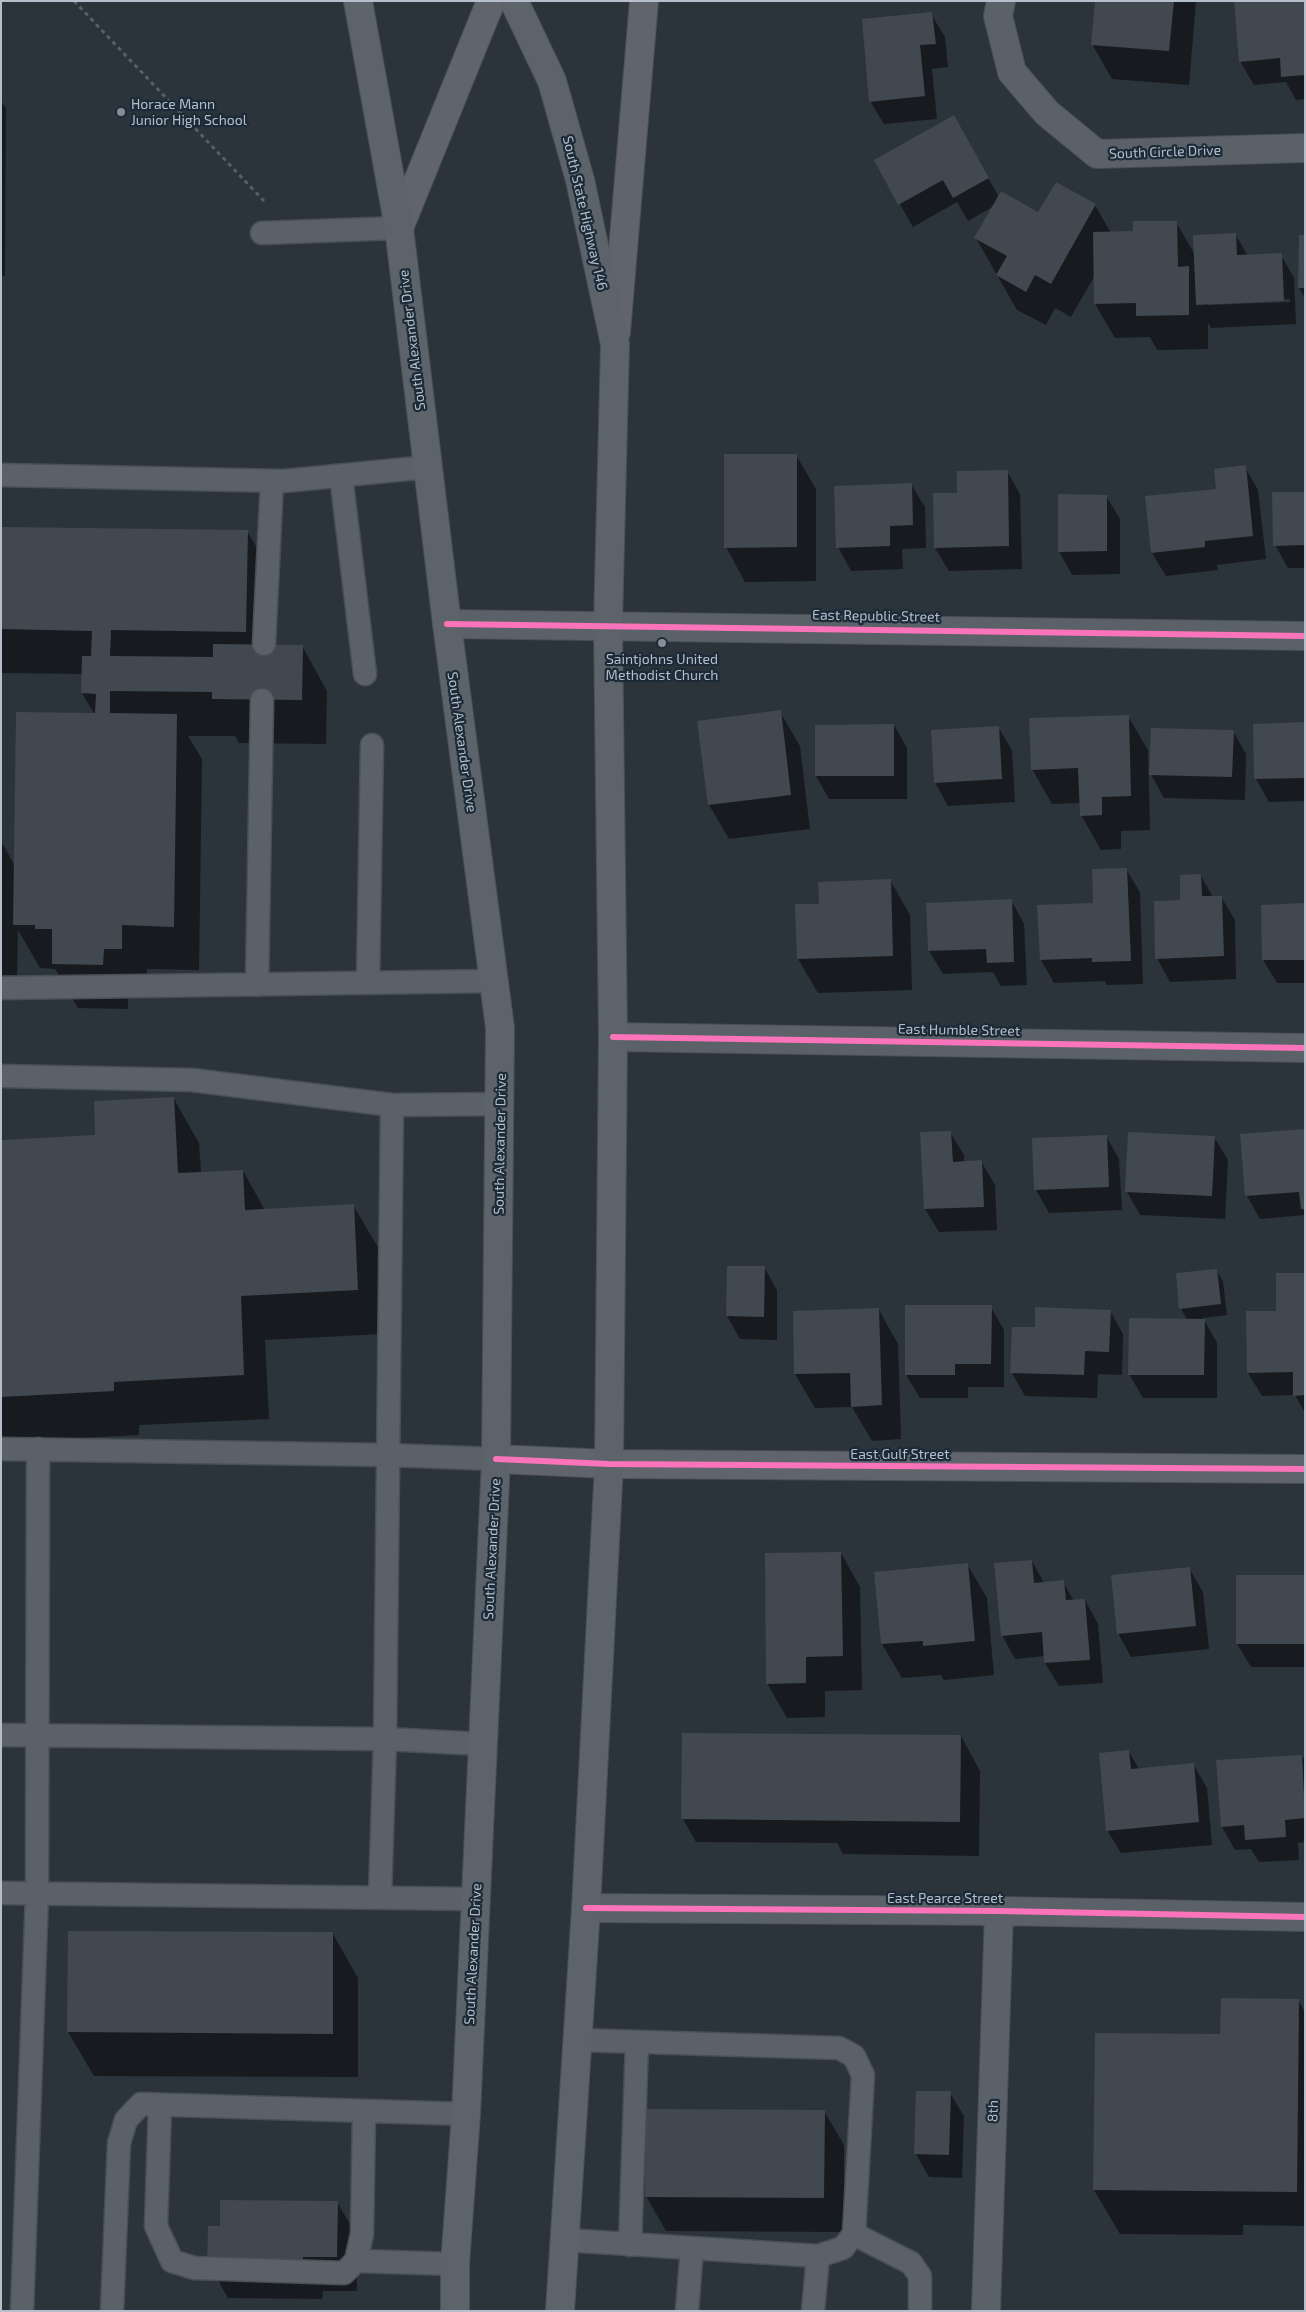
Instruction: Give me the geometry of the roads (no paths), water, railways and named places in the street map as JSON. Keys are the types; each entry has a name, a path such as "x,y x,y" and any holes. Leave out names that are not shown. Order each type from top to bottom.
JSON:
{"main road":[{"path":"358,1 399,228"},
{"name":"South State Highway 146","path":"514,1 554,90 580,180 615,344"},
{"name":"South Alexander Drive","path":"399,228 446,624 500,1028 496,1459 466,2114 455,2264 455,2311"},
{"path":"560,2311 586,1908 609,1464 613,1037 608,624 615,344"}],"street":[{"name":"South Alexander Drive","path":"399,228 491,1"},
{"path":"615,344 644,1"},
{"name":"South Circle Drive","path":"1002,1 998,16 1012,72 1047,113 1097,154 1305,148"},
{"name":"East Republic Street","path":"446,624 608,624 1305,636"},
{"name":"East Humble Street","path":"613,1037 1305,1048"},
{"name":"East Gulf Street","path":"496,1459 609,1464 1305,1469"},
{"name":"East Pearce Street","path":"586,1908 999,1911 1305,1916"},
{"name":"8th","path":"986,2311 999,1911"}],"lane":[{"path":"262,233 399,228"},
{"path":"1,475 272,481 428,467"},
{"path":"341,476 365,674"},
{"path":"264,644 272,481"},
{"path":"257,984 262,700"},
{"path":"368,983 372,745"},
{"path":"1,988 494,981"},
{"path":"1,1076 192,1080 392,1105 500,1104"},
{"path":"380,1898 385,1739 392,1105"},
{"path":"1,1449 388,1455 496,1459"},
{"path":"22,2311 37,1893 38,1449"},
{"path":"1,1735 385,1739 483,1744"},
{"path":"1,1893 476,1899"},
{"path":"565,2240 818,2256 843,2248 854,2234 863,2075 854,2056 838,2048 577,2040"},
{"path":"630,2244 637,2042"},
{"path":"112,2311 119,2143 126,2120 141,2104 466,2114"},
{"path":"160,2105 156,2226 172,2261 194,2268 344,2274 356,2261 362,2234 364,2111"},
{"path":"854,2234 911,2264 920,2276 920,2311"},
{"path":"687,2311 692,2248"},
{"path":"813,2311 818,2256"},
{"path":"356,2261 455,2264"}],"place":[{"name":"Horace Mann Junior High School","path":"121,112"},
{"name":"Saintjohns United Methodist Church","path":"662,643"}]}
